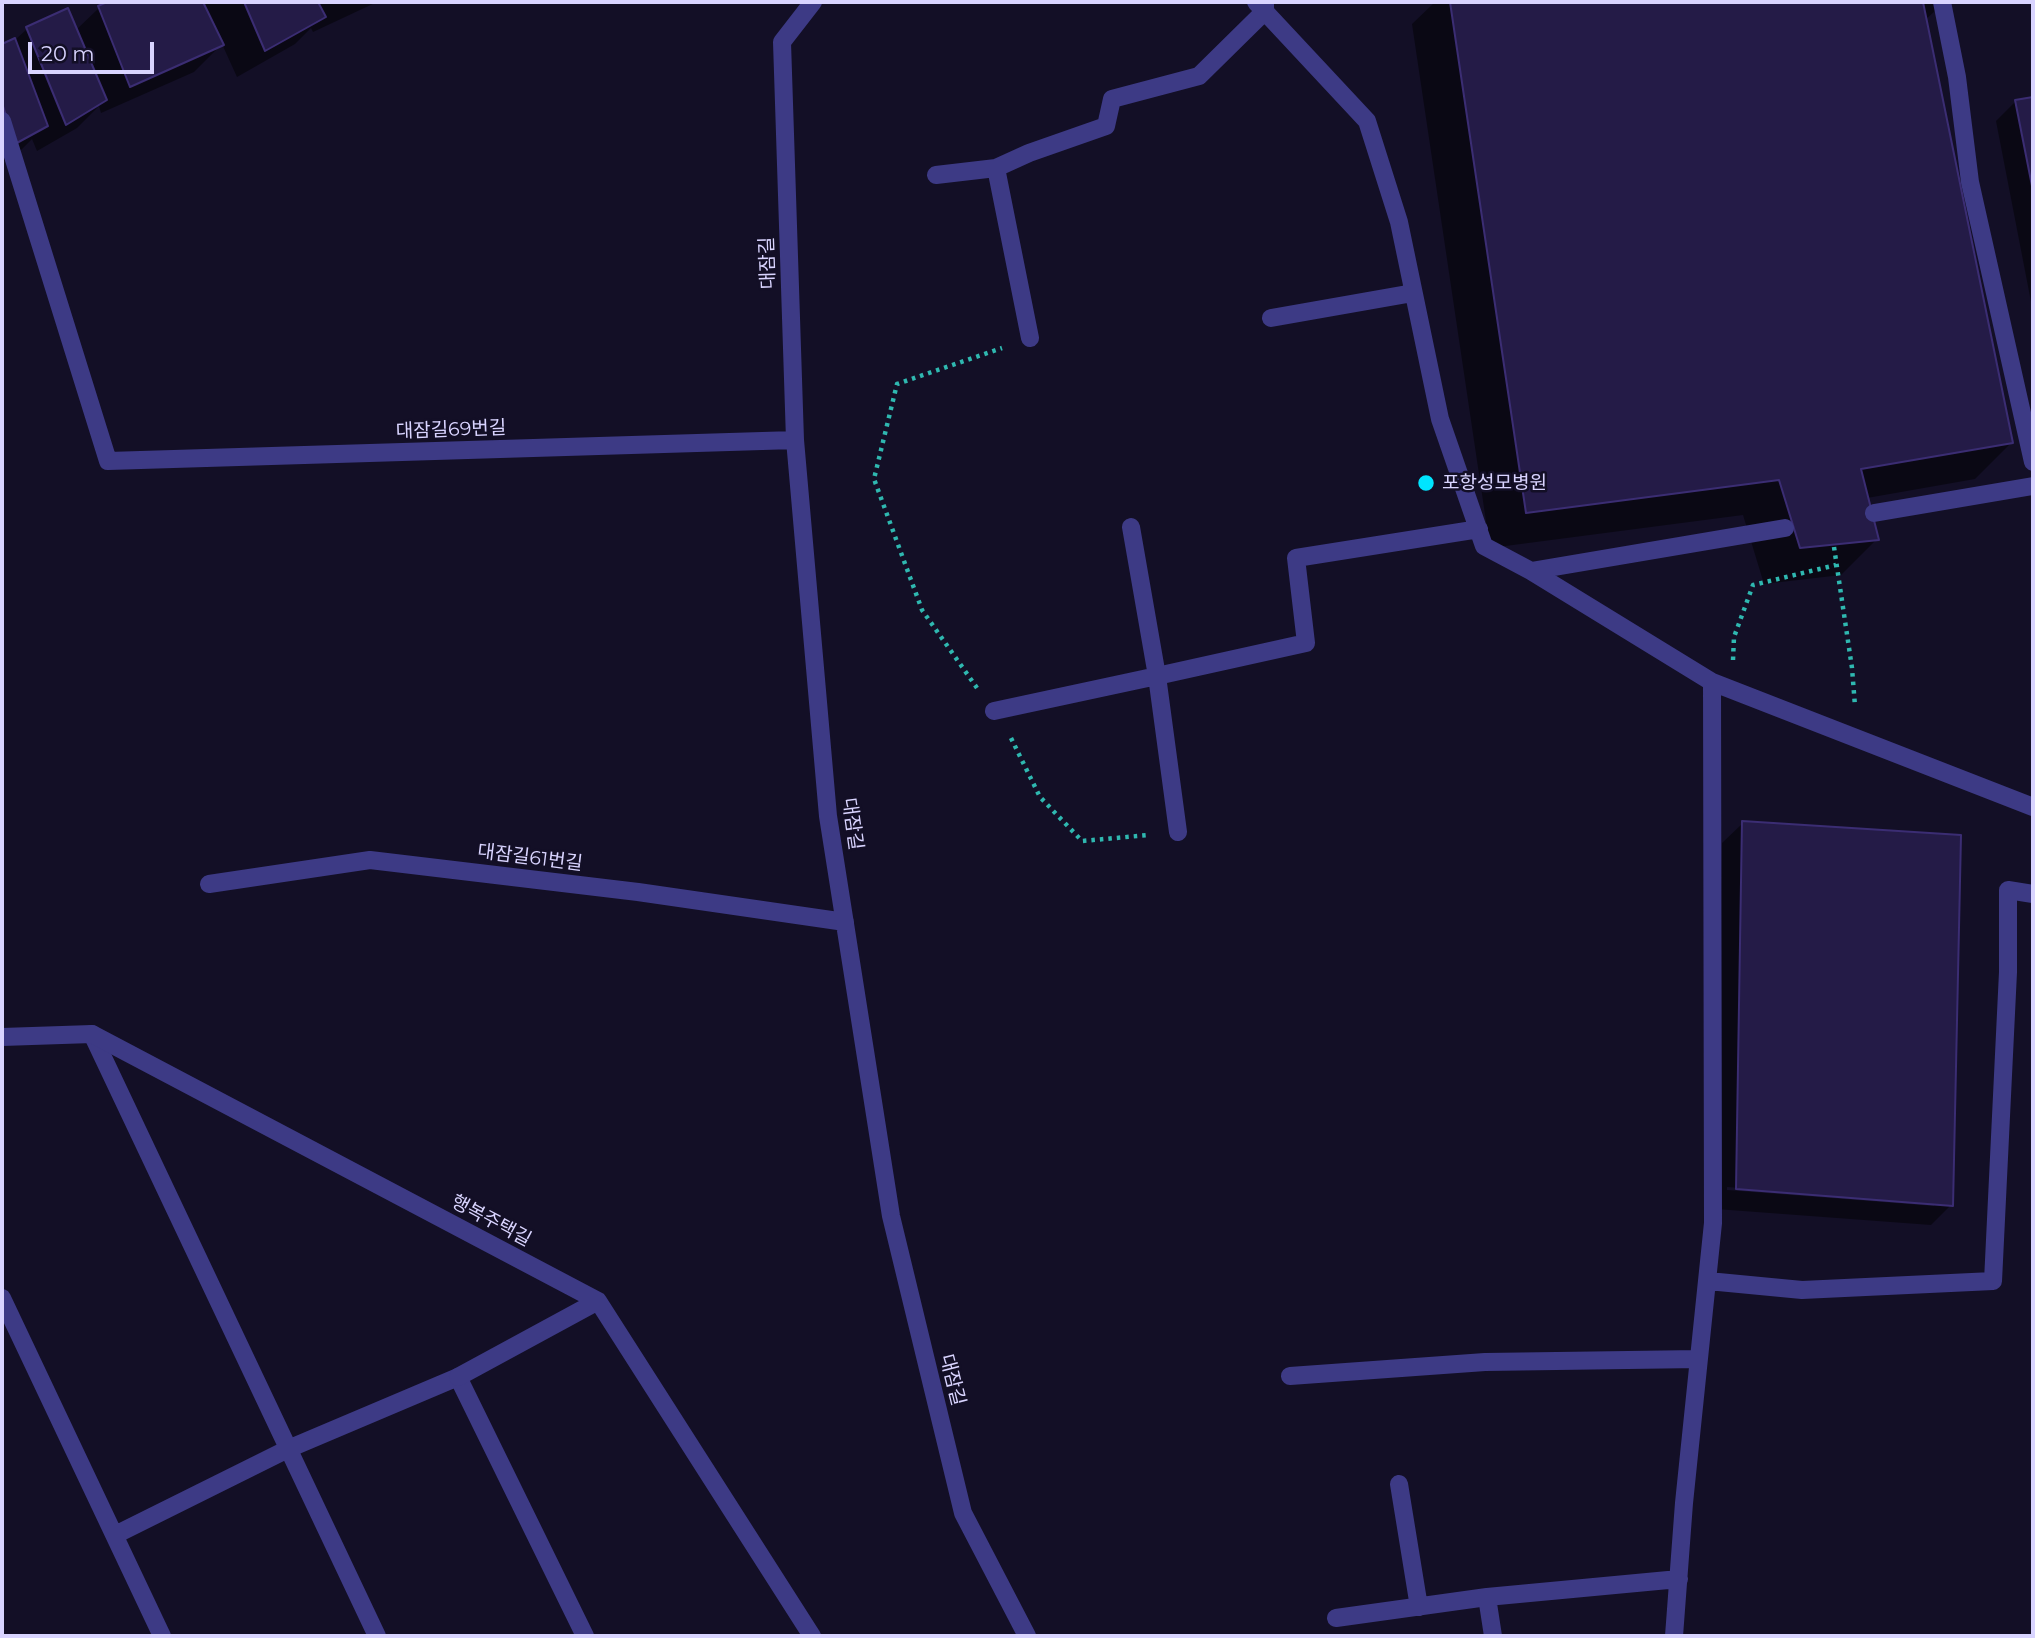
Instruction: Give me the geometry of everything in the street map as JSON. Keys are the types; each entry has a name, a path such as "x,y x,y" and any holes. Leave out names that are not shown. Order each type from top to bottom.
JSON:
{"street":[{"name":"대잠길","path":"813,2 782,41 795,440 828,816 891,1216 963,1513 1027,1636"},
{"path":"1942,2 1957,77 1970,182 2033,462"},
{"path":"936,176 996,168 1029,153 1106,127 1112,99 1199,76 1262,5 1367,121 1399,222 1440,419 1484,546 1531,571 1712,682 2033,807"},
{"name":"대잠길69번길","path":"2,121 108,461 795,440"},
{"path":"996,168 1030,338"},
{"path":"1271,318 1413,293"},
{"path":"1874,513 2033,486"},
{"path":"1131,527 1157,676 1178,832"},
{"path":"1531,571 1785,528"},
{"path":"994,711 1306,643 1296,558 1479,529"},
{"path":"1674,1636 1684,1503 1713,1223 1712,682"},
{"name":"대잠길61번길","path":"209,884 370,860 638,892 845,922"},
{"path":"1707,1281 1802,1290 1993,1282 2008,972 2008,890 2033,894"},
{"path":"92,1034 377,1636"},
{"name":"행복주택길","path":"2,1037 92,1034 598,1301 812,1636"},
{"path":"2,1297 162,1636"},
{"path":"115,1535 288,1449 458,1377 598,1301"},
{"path":"1290,1376 1485,1362 1699,1359"},
{"path":"458,1377 585,1636"},
{"path":"1399,1484 1419,1607"},
{"path":"1336,1618 1487,1597 1679,1578"},
{"path":"1487,1597 1493,1636"}],"path":[{"path":"1030,338 897,384 874,479 922,610 1009,732 1040,797 1082,842 1178,832"},
{"path":"1834,547 1852,668 1857,738"},
{"path":"1731,689 1734,637 1753,585 1836,565"}],"building":[{"path":"107,2 203,2 224,45 130,87 98,6"},
{"path":"244,2 318,2 326,17 265,51"},
{"name":"포항성모병원","path":"1450,2 1923,2 2013,443 1861,469 1879,540 1800,548 1779,480 1526,513"},
{"path":"68,8 107,100 66,125 26,27"},
{"path":"15,38 48,126 15,144 2,103 2,44"},
{"path":"2033,97 2033,191 2015,100"},
{"path":"1742,821 1961,835 1953,1206 1736,1189"}],"place":[{"name":"포항성모병원","path":"1426,483"}]}
